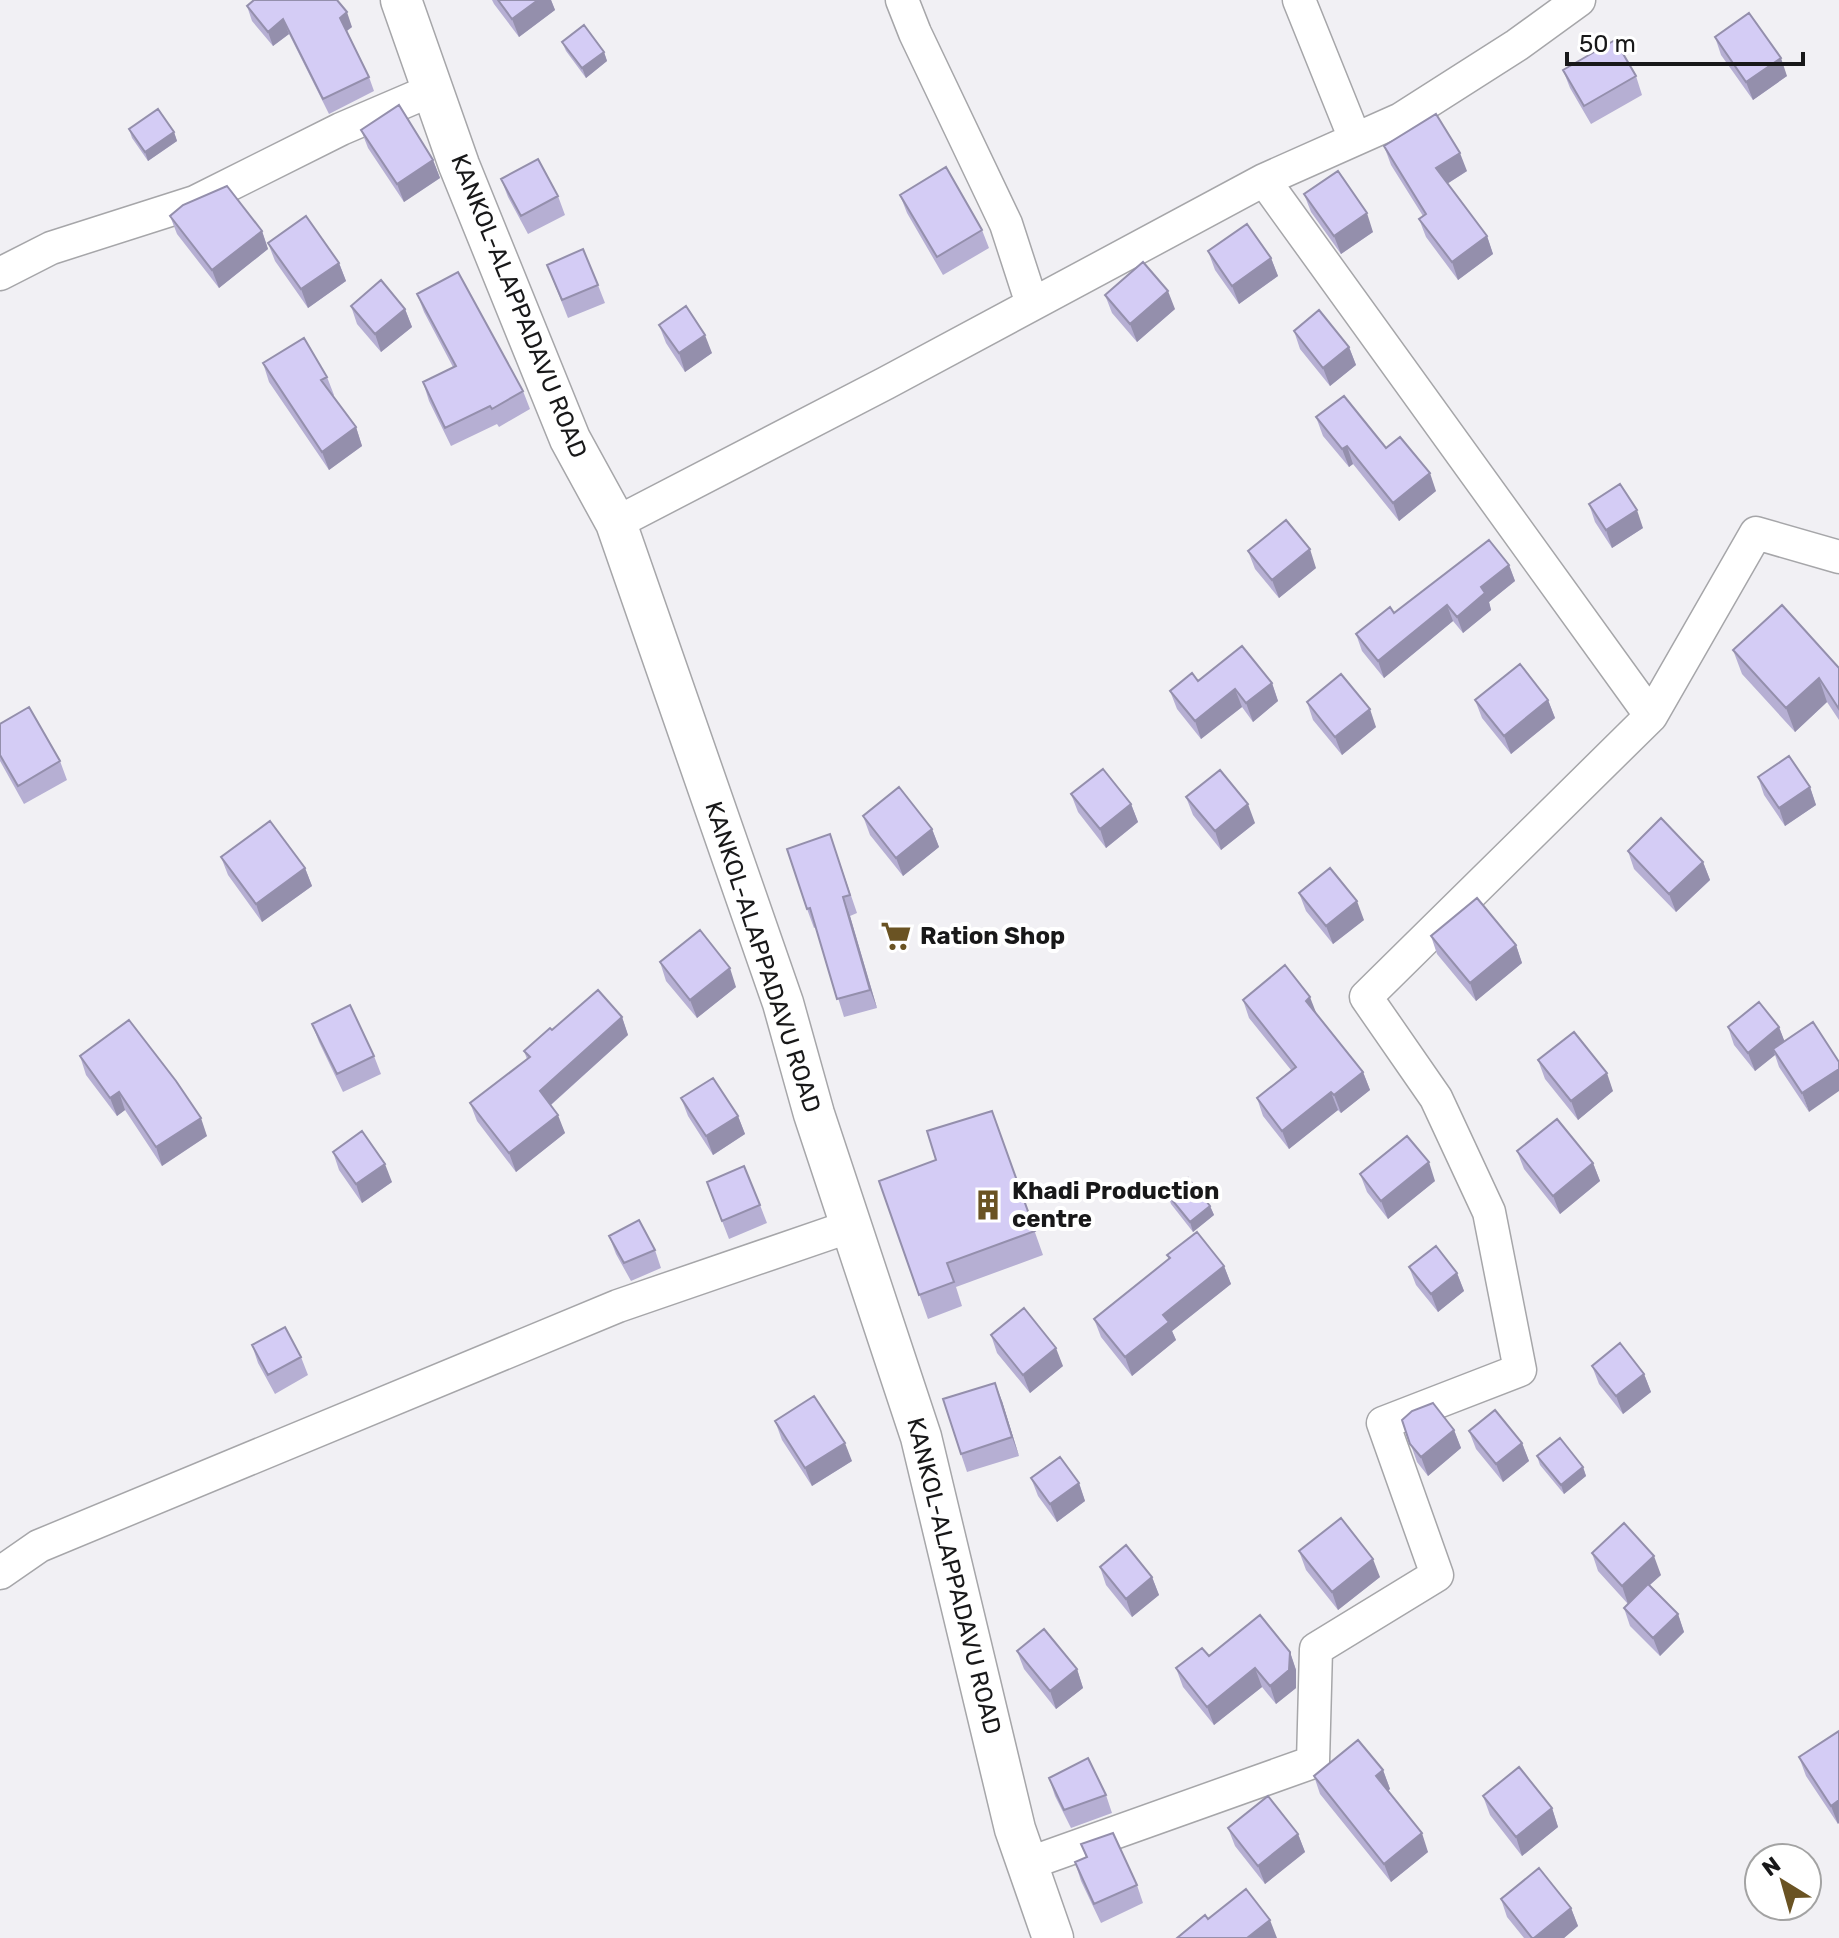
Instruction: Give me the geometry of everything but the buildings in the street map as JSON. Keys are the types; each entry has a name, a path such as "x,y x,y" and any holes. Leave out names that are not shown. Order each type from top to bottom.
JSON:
{"main road":[{"name":"KANKOL-ALAPPADAVU ROAD","path":"401,0 459,165 570,439 616,523 783,1003 814,1114 921,1437 1015,1829 1053,1938"}],"street":[{"path":"902,0 1006,224 1032,304"},
{"path":"1299,0 1355,139"},
{"path":"616,523 886,383 1264,180 1401,119 1517,45 1579,0"},
{"path":"0,274 51,248 195,202 341,129 432,90"},
{"path":"1264,180 1651,716"},
{"path":"1027,1864 1313,1762 1316,1649 1437,1575 1383,1423 1520,1370 1489,1212 1436,1098 1366,997 1651,716 1756,533 1839,557"},
{"path":"0,1573 39,1546 618,1306 851,1226"}],"place":[{"name":"Ration Shop","path":"896,936"},
{"name":"Khadi Production centre","path":"988,1205"}]}
